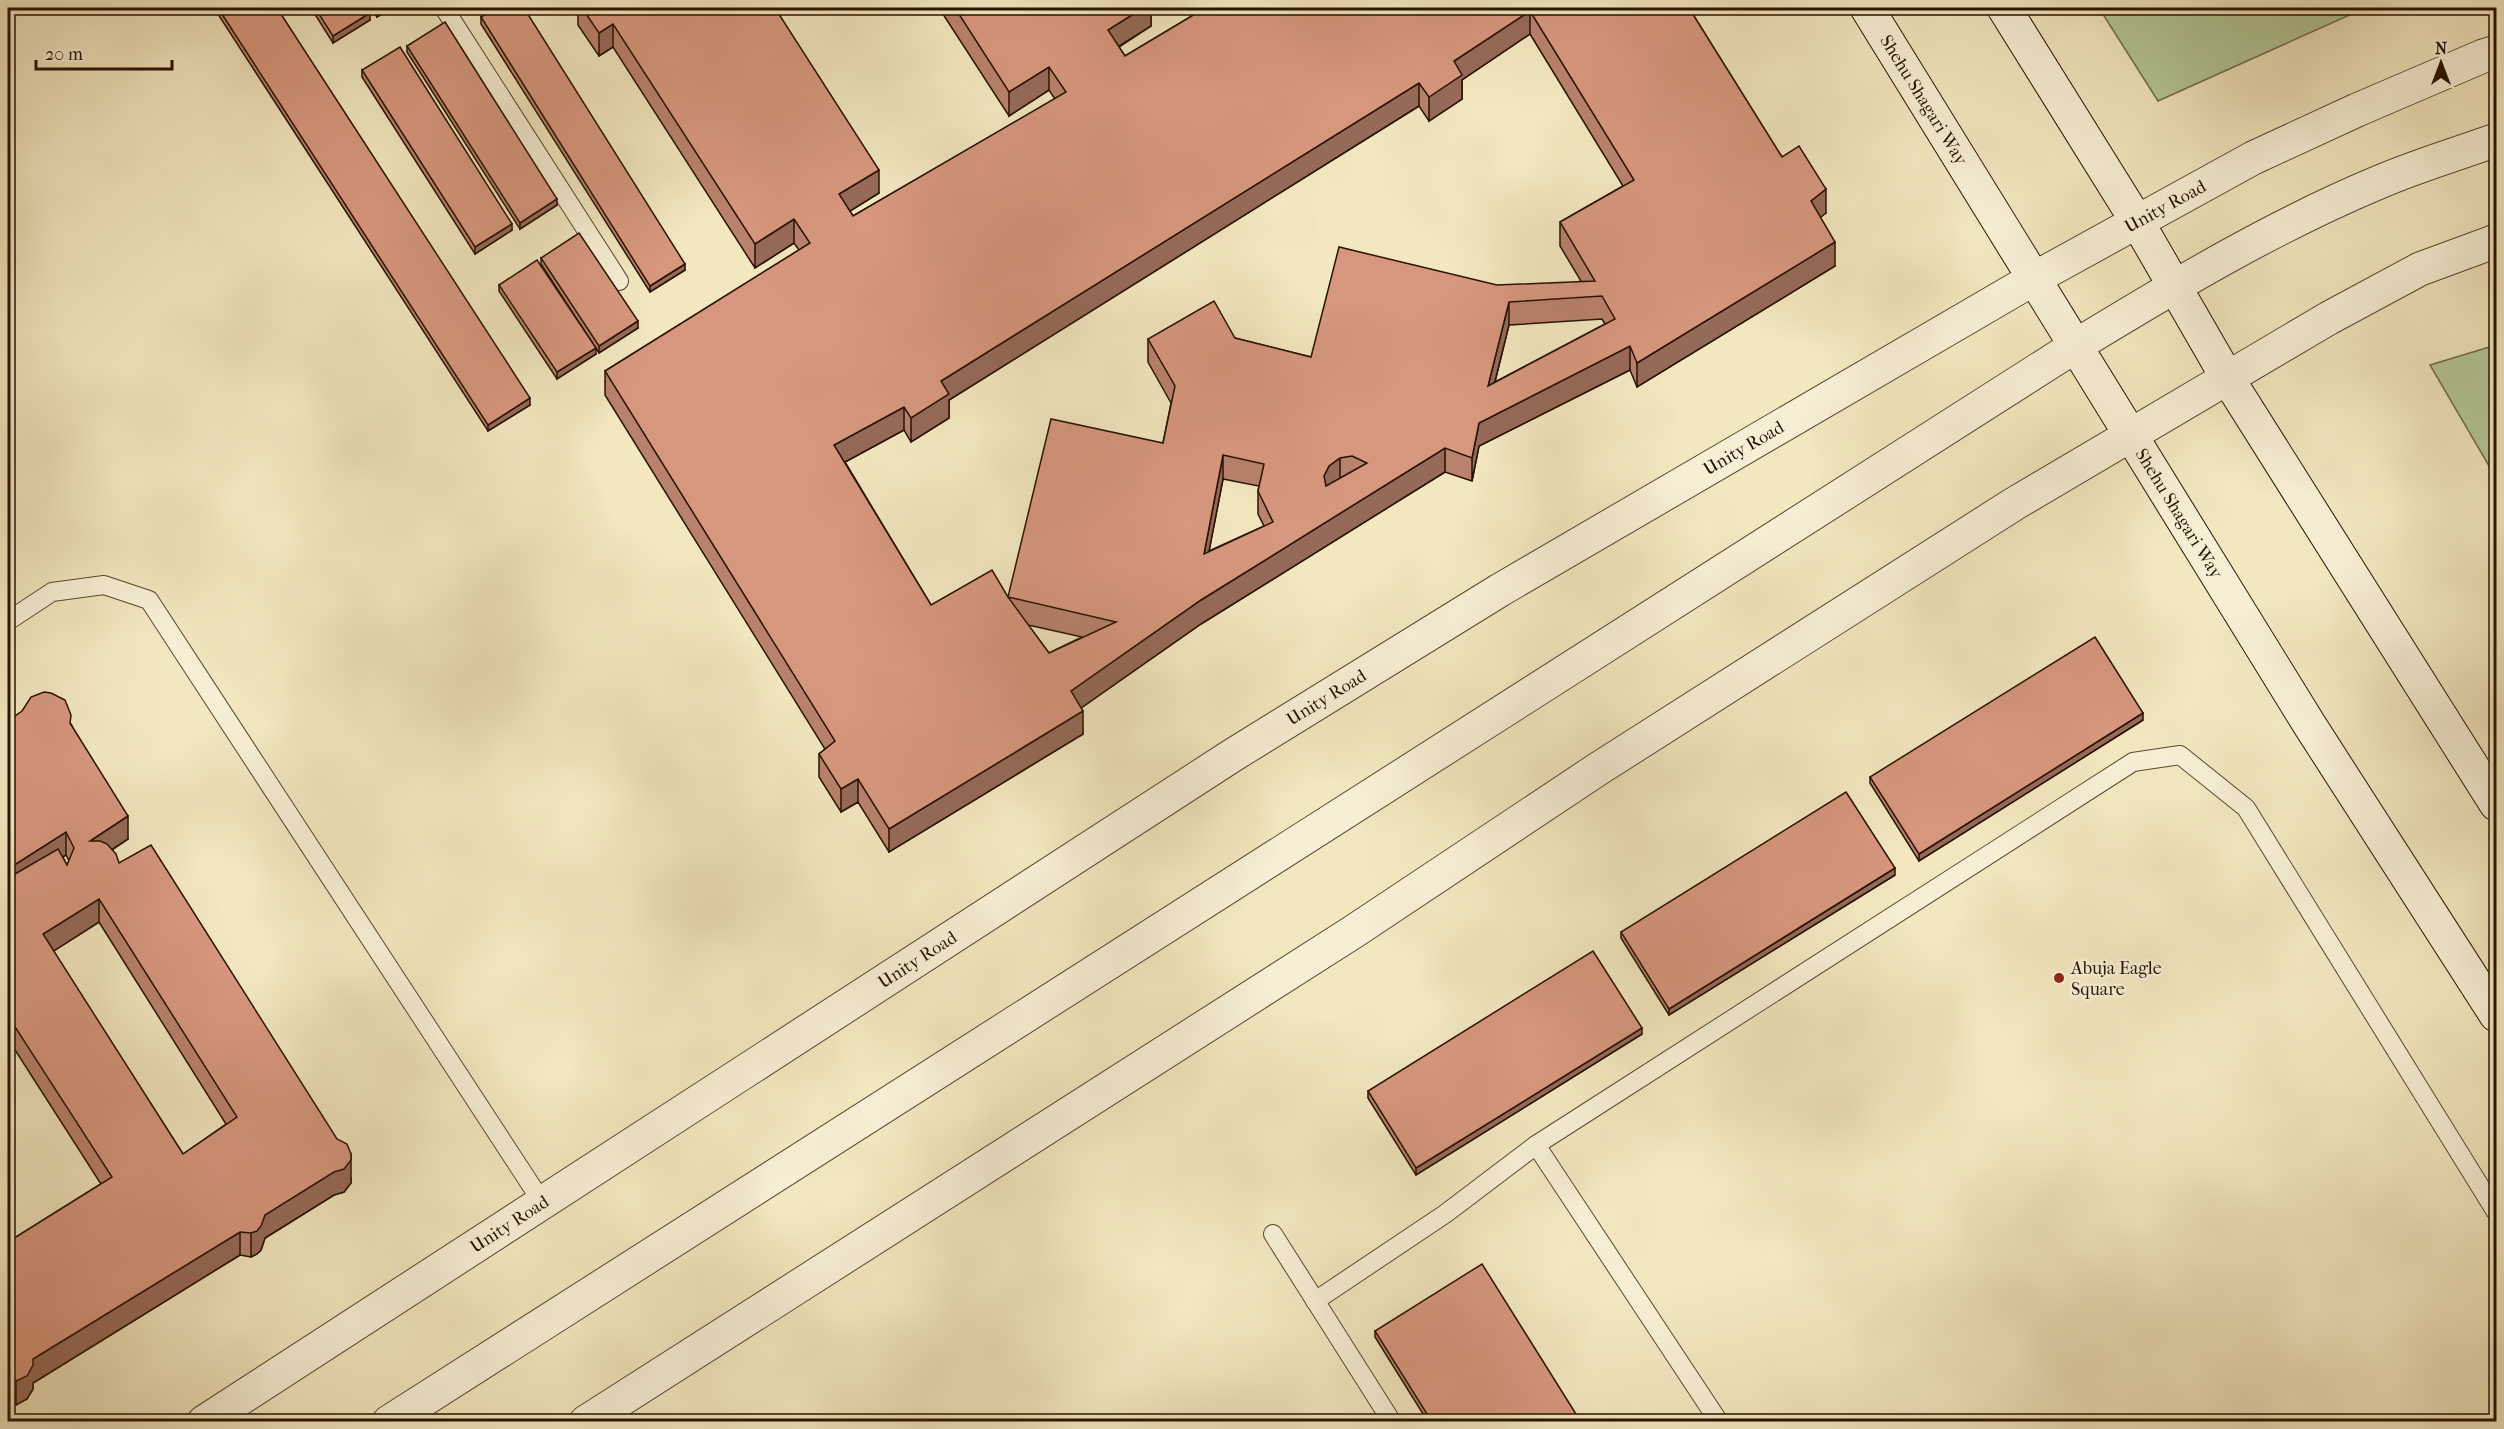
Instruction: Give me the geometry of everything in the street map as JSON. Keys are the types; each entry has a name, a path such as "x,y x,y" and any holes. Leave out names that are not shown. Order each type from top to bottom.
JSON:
{"street":[{"name":"Shehu Shagari Way","path":"1867,8 2309,724 2496,1015"},
{"path":"2004,8 2138,223 2228,379 2496,804"},
{"name":"Unity Road","path":"204,1422 1262,736 1500,590 2035,278 2253,158 2357,110 2496,52"},
{"path":"389,1422 2077,345 2175,285 2277,229 2377,183 2496,140"},
{"path":"586,1422 1353,932 1598,769 2014,504 2329,318 2420,269 2496,241"}],"lane":[{"path":"445,8 619,281"},
{"path":"8,621 52,592 104,585 149,600 542,1202"},
{"path":"1316,1301 1445,1214 1536,1145 2133,762 2180,755 2246,808 2496,1212"},
{"path":"1536,1145 1719,1422"},
{"path":"1273,1234 1392,1422"}],"green space":[{"path":"2099,8 2365,8 2158,101"},
{"path":"2496,345 2496,478 2430,365"}],"building":[{"path":"218,8 277,8 530,398 488,425"},
{"path":"315,8 367,8 370,13 333,36"},
{"path":"496,8 524,8 685,264 650,286 481,17"},
{"path":"582,8 775,8 879,170 839,194 853,216 1066,92 1049,67 1009,92 955,8 1143,8 1108,30 1125,56 1205,8 1689,8 1782,157 1799,146 1826,189 1811,201 1835,242 1637,363 1630,346 1479,423 1472,458 1445,448 1201,600 1071,691 1083,711 889,829 858,779 841,789 819,754 835,741 605,371 810,243 794,219 755,244 613,24 599,33","holes":["1530,11 1634,180 1560,222 1595,281 1497,285 1339,247 1311,357 1235,338 1214,301 1148,339 1175,386 1163,443 1051,419 1008,597 992,570 931,605 834,445 904,407 911,418 949,394 941,381 1419,83 1429,97 1462,75 1454,61","1602,296 1615,319 1488,386 1509,302","1223,455 1264,464 1258,491 1273,522 1204,554","1352,456 1367,463 1326,486 1324,476 1329,466 1340,458","1008,597 1116,622 1049,653"]},
{"path":"445,22 557,199 520,223 407,46"},
{"path":"400,47 512,224 475,247 362,70"},
{"path":"579,233 638,321 599,346 541,258"},
{"path":"537,260 596,348 557,372 499,285"},
{"path":"2095,637 2143,713 1919,854 1870,777"},
{"path":"44,692 65,700 71,715 70,723 128,816 90,841 107,844 116,854 119,863 151,845 337,1139 347,1144 351,1160 344,1169 334,1172 265,1215 257,1231 240,1232 33,1359 33,1365 27,1376 16,1381 8,1379 8,1242 112,1177 8,1016 8,898 10,898 8,878 58,849 67,865 74,848 66,832 8,869 8,721 22,711 31,697","holes":["99,899 237,1117 183,1154 43,934"]},
{"path":"1846,792 1895,868 1669,1009 1621,932"},
{"path":"1593,951 1642,1028 1416,1168 1368,1091"},
{"path":"1482,1264 1581,1422 1432,1422 1375,1331"}],"place":[{"name":"Abuja Eagle Square","path":"2059,978"}]}
